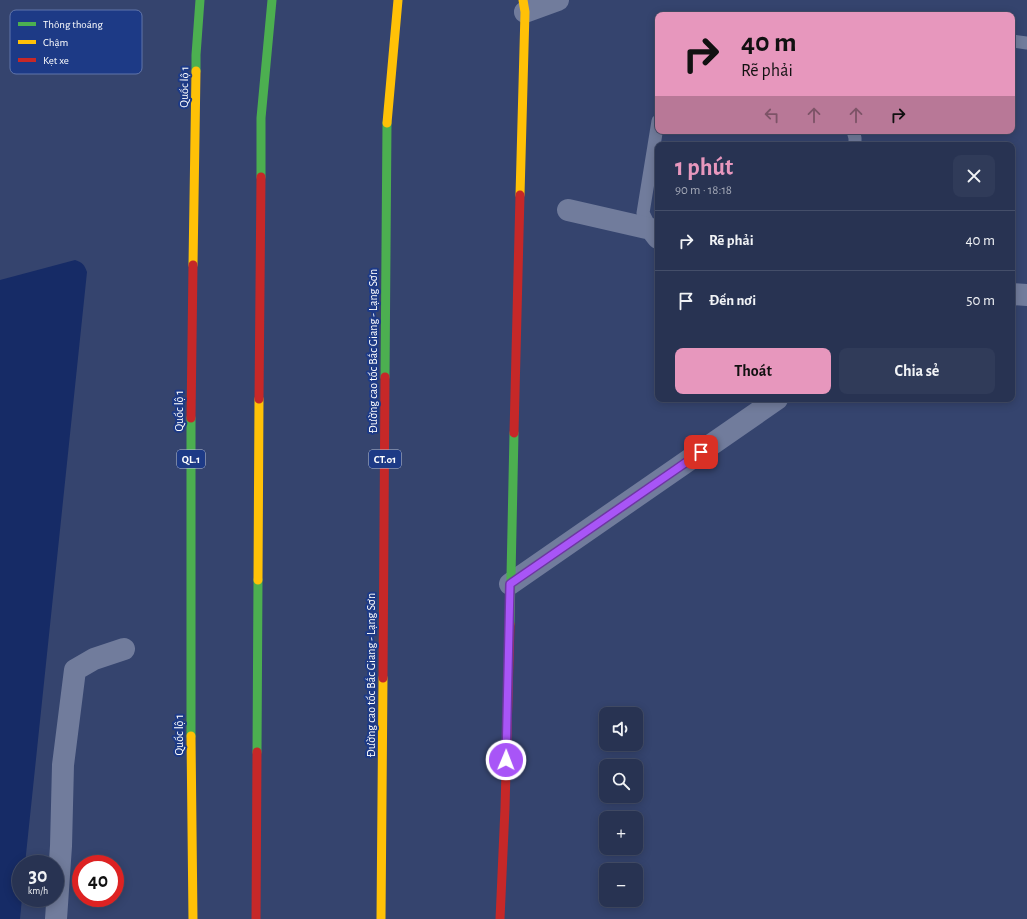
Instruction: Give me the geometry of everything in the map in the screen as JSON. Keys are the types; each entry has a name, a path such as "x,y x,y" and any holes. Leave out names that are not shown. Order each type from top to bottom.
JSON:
{"main road":[{"name":"Quốc lộ 1","path":"193,919 191,785 191,405 196,55 200,0"},
{"path":"256,919 261,118 272,0"},
{"name":"Đường cao tốc Bắc Giang - Lạng Sơn","path":"381,919 387,122 398,0"},
{"path":"500,919 505,808 524,6"}],"street":[{"path":"524,6 558,0"},
{"path":"568,210 655,233"},
{"path":"1015,294 1027,295"},
{"path":"510,584 773,402"},
{"path":"56,919 63,765 75,670 94,659 124,649"}],"lane":[{"path":"1015,41 1027,43"},
{"path":"655,233 643,213 656,134"}],"water":[{"path":"75,260 83,264 87,272 26,855 12,855 12,907 21,907 20,919 0,919 0,280"}],"traffic: fast":[{"path":"196,71 200,0"},
{"path":"261,177 261,118 272,0"},
{"path":"385,377 387,123"},
{"path":"191,418 191,736"},
{"path":"510,624 514,433"},
{"path":"257,752 258,580"}],"traffic: slow":[{"path":"387,123 398,0"},
{"path":"520,195 525,12 523,0"},
{"path":"193,265 196,71"},
{"path":"258,580 259,399"},
{"path":"381,919 383,678"},
{"path":"191,736 193,919"}],"traffic: jam":[{"path":"259,399 261,177"},
{"path":"514,433 520,195"},
{"path":"191,418 193,265"},
{"path":"383,678 385,377"},
{"path":"500,919 505,808 510,624"},
{"path":"256,919 257,752"}],"route":[{"path":"506,760 510,584 701,452"}]}
